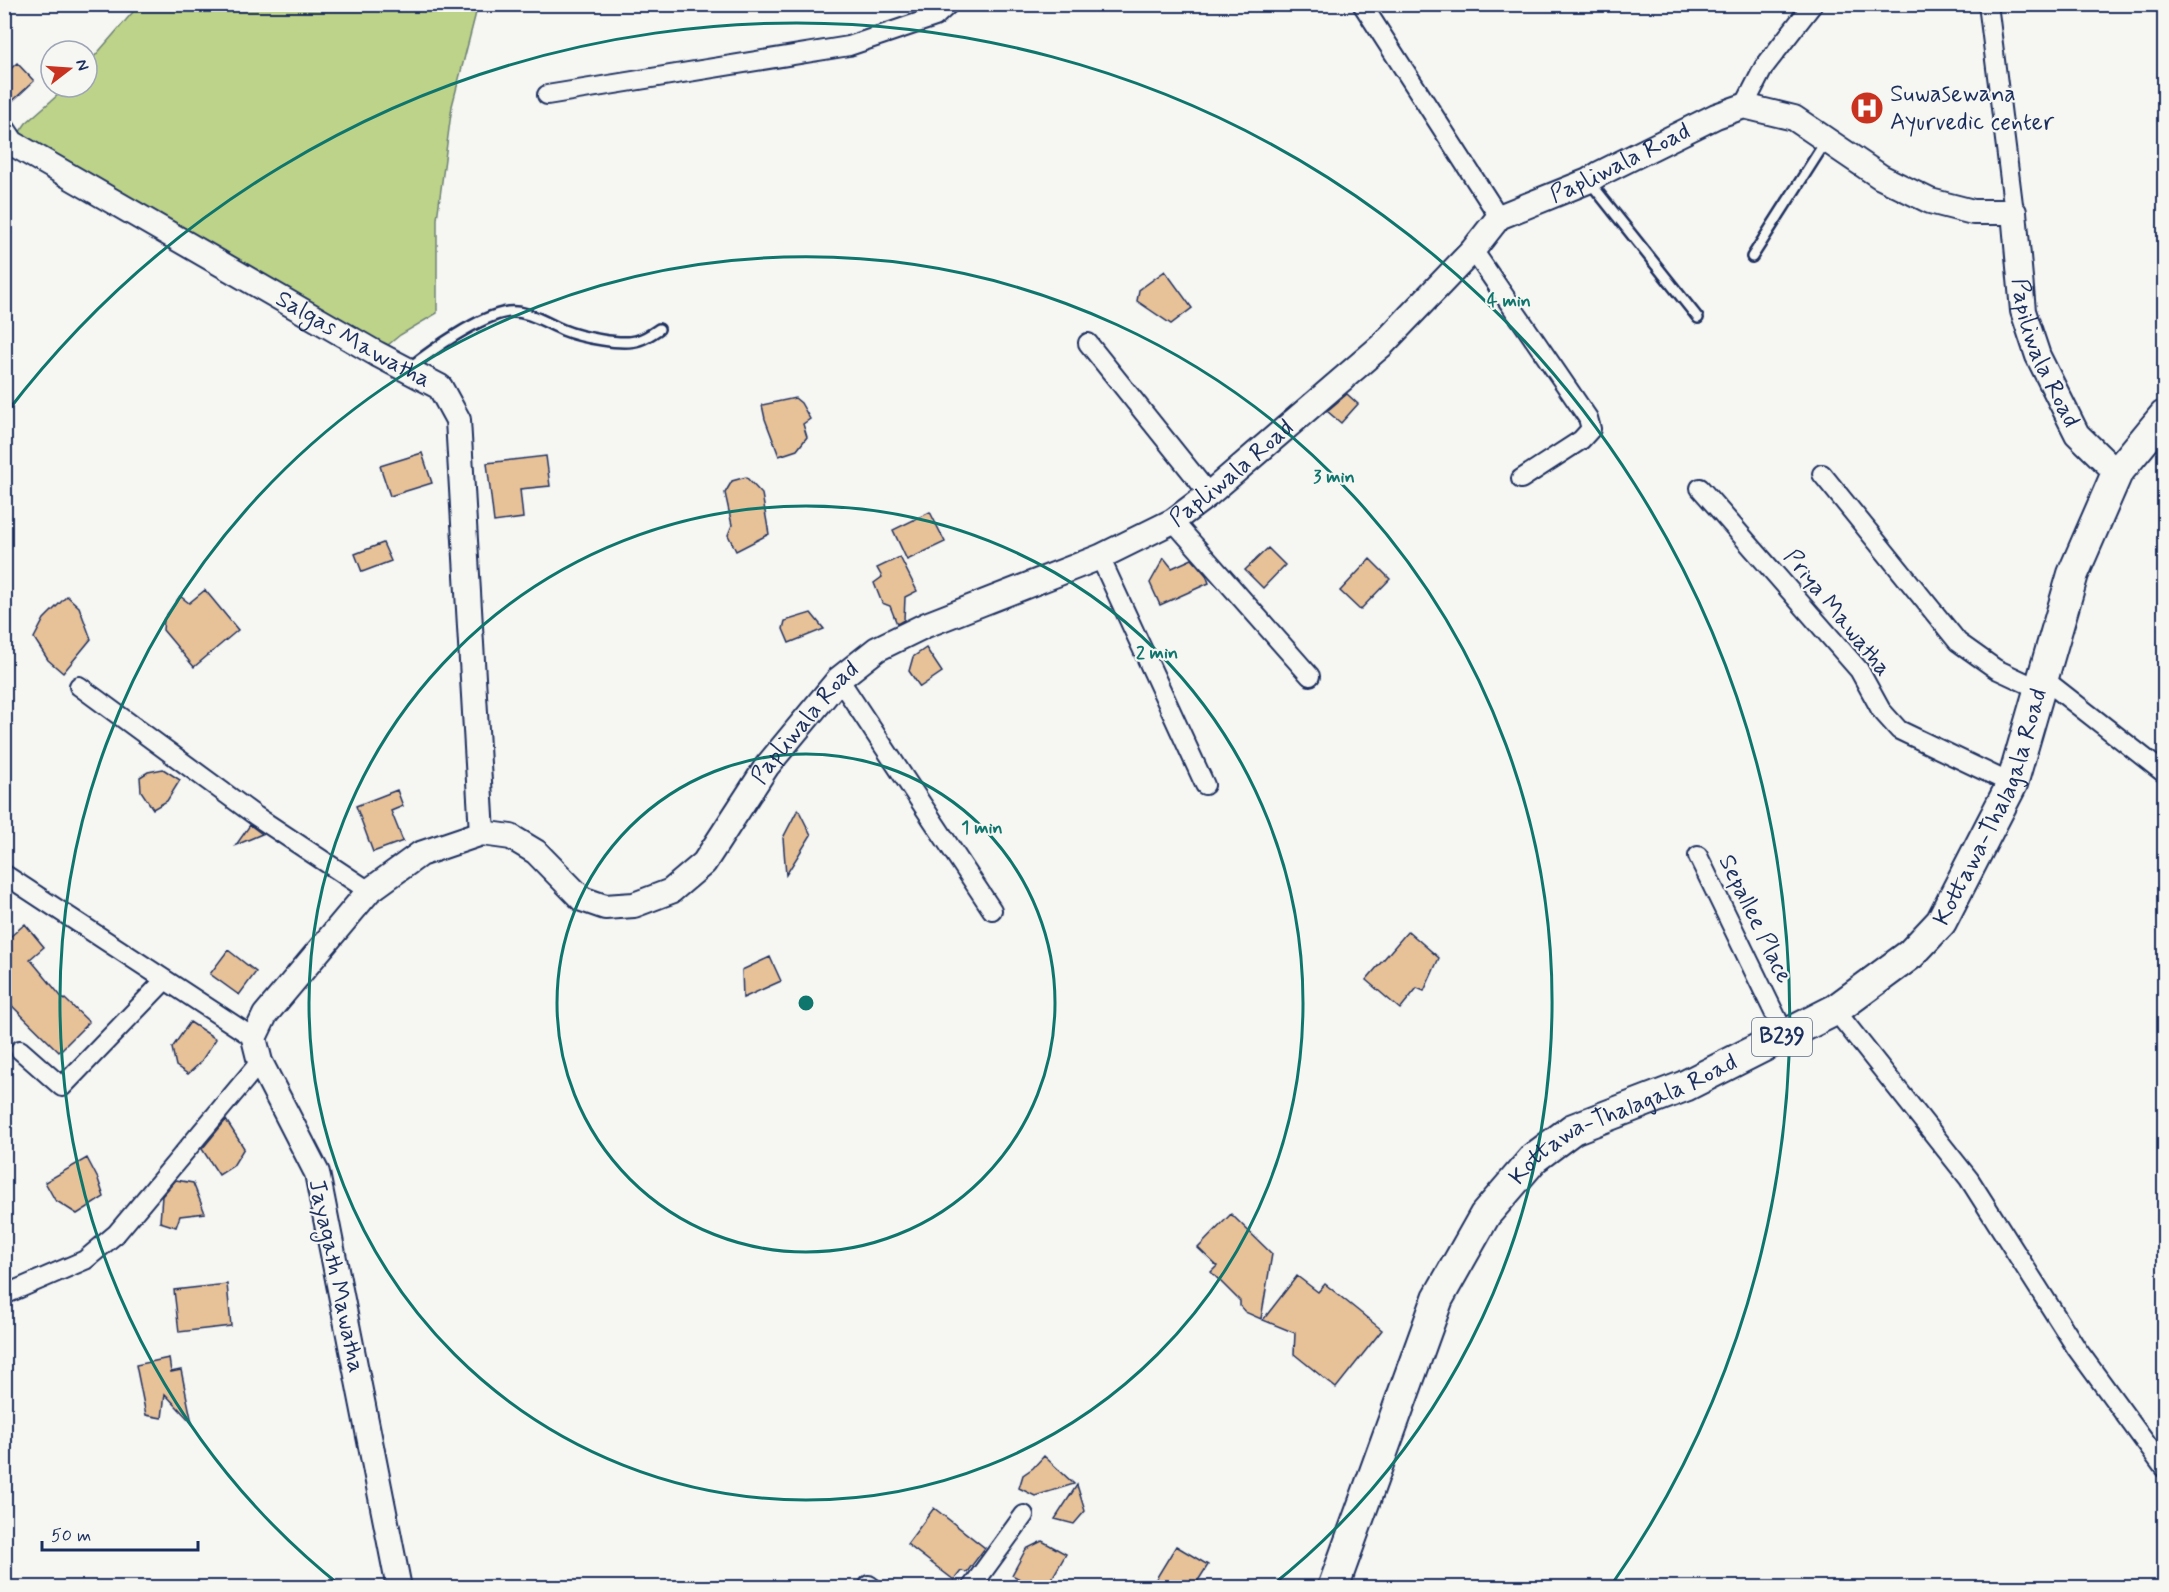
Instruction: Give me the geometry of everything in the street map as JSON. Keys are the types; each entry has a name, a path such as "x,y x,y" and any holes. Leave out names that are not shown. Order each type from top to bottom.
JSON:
{"main road":[{"name":"Kottawa-Thalagala Road","path":"1333,1587 1438,1298 1485,1215 1534,1158 1573,1129 1685,1086 1835,1010 1911,954 1941,922 2012,784 2073,574 2116,473 2164,416"}],"street":[{"path":"547,95 849,46 935,17 949,4"},
{"path":"1362,4 1499,217"},
{"path":"1813,4 1764,67 1744,106 1794,118 1881,177 1930,201 1973,212 2014,212 1988,4"},
{"name":"Papliwala Road","path":"482,833 511,837 536,852 582,899 605,907 634,905 671,891 704,863 767,766 839,679 877,649 926,625 1100,557 1173,521 1209,494 1381,346 1473,250 1499,217 1588,181 1716,116 1744,106"},
{"name":"Salgas Mawatha","path":"4,131 12,143 376,354 440,387 458,420 482,833"},
{"name":"Papiliwala Road","path":"2014,212 2023,311 2038,356 2077,434 2116,473"},
{"path":"1473,250 1588,418 1591,429 1581,440 1521,479"},
{"path":"1088,344 1209,494"},
{"path":"1822,474 1958,642 1996,669 2042,684 2164,773"},
{"name":"Priya Mawatha","path":"1700,488 1858,670 1881,711 1899,730 2012,784"},
{"path":"1173,521 1310,676"},
{"path":"1100,557 1205,785"},
{"path":"839,679 992,910"},
{"path":"79,686 256,816 369,891"},
{"path":"4,874 255,1038 265,1015 369,891 420,854 482,833"},
{"name":"Sepallee Place","path":"1698,856 1785,1035"},
{"path":"20,1050 62,1087 165,980"},
{"path":"1835,1010 1969,1179 2077,1349 2164,1468"},
{"name":"Jayagath Mawatha","path":"255,1038 260,1062 316,1173 399,1587"},
{"path":"4,1295 85,1260 116,1234 260,1062"},
{"path":"971,1587 1024,1515"}],"lane":[{"path":"1752,257 1826,141"},
{"path":"1588,181 1698,318"},
{"path":"407,369 434,349 488,318 509,312 533,315 565,331 598,340 638,341 659,329"}],"green space":[{"path":"139,5 478,5 452,106 437,219 437,313 400,335 377,354 12,143 26,123 53,99 99,99 99,51"}],"building":[{"path":"17,63 34,81 4,109 4,75"},
{"path":"1165,271 1192,308 1171,324 1137,301 1139,290"},
{"path":"1347,394 1358,404 1341,423 1327,411"},
{"path":"795,398 801,403 810,419 803,424 807,437 797,450 779,456 762,405"},
{"path":"422,453 432,483 390,496 380,466"},
{"path":"546,456 550,486 520,489 523,518 494,522 487,463"},
{"path":"746,477 762,494 769,534 736,551 728,535 732,525 725,493 732,481"},
{"path":"930,512 945,542 907,560 893,530"},
{"path":"383,543 391,561 362,572 355,554"},
{"path":"1268,548 1285,565 1263,588 1245,570"},
{"path":"900,557 917,591 905,597 904,620 897,624 890,606 882,603 874,583 882,577 877,568"},
{"path":"1164,558 1172,568 1192,559 1206,575 1209,583 1160,605 1150,583"},
{"path":"1370,559 1390,579 1360,610 1340,591"},
{"path":"205,590 238,630 194,667 163,630 164,619 180,596 189,603"},
{"path":"67,596 79,607 91,639 63,673 48,660 34,638 44,619"},
{"path":"811,613 824,629 789,643 783,629 785,621"},
{"path":"926,648 942,672 920,687 909,671 913,657"},
{"path":"163,769 180,780 167,801 153,809 141,791 140,777 148,772"},
{"path":"397,790 403,806 391,811 403,841 373,852 356,806"},
{"path":"798,809 811,835 786,875 783,838"},
{"path":"250,825 262,834 236,845"},
{"path":"25,924 44,947 30,959 64,1000 89,1022 59,1052 4,998 4,942"},
{"path":"1408,931 1439,958 1424,991 1417,988 1400,1009 1366,980"},
{"path":"228,950 256,972 239,995 210,974"},
{"path":"770,957 781,981 743,998 742,970"},
{"path":"190,1022 216,1039 200,1063 188,1074 176,1066 172,1048"},
{"path":"226,1120 244,1148 233,1166 219,1175 202,1149"},
{"path":"87,1158 104,1197 77,1214 55,1200 45,1182"},
{"path":"176,1180 193,1183 205,1213 180,1216 176,1227 160,1222 162,1196"},
{"path":"1231,1214 1272,1254 1261,1319 1245,1312 1240,1306 1240,1301 1211,1272 1217,1266 1198,1248"},
{"path":"1297,1276 1318,1292 1325,1284 1382,1330 1336,1388 1294,1354 1295,1333 1263,1320"},
{"path":"227,1284 231,1326 179,1332 174,1290"},
{"path":"169,1358 171,1372 181,1370 192,1423 165,1394 162,1418 146,1415 136,1365"},
{"path":"1044,1456 1074,1484 1035,1496 1019,1488 1023,1475"},
{"path":"1077,1485 1085,1511 1074,1524 1055,1519"},
{"path":"934,1508 985,1548 967,1572 961,1571 954,1580 907,1544"},
{"path":"1042,1541 1066,1554 1047,1587 1035,1587 1012,1575 1026,1549"},
{"path":"1176,1546 1208,1565 1194,1587 1151,1587"}],"place":[{"name":"Suwasewana Ayurvedic center","path":"1867,108"}]}
